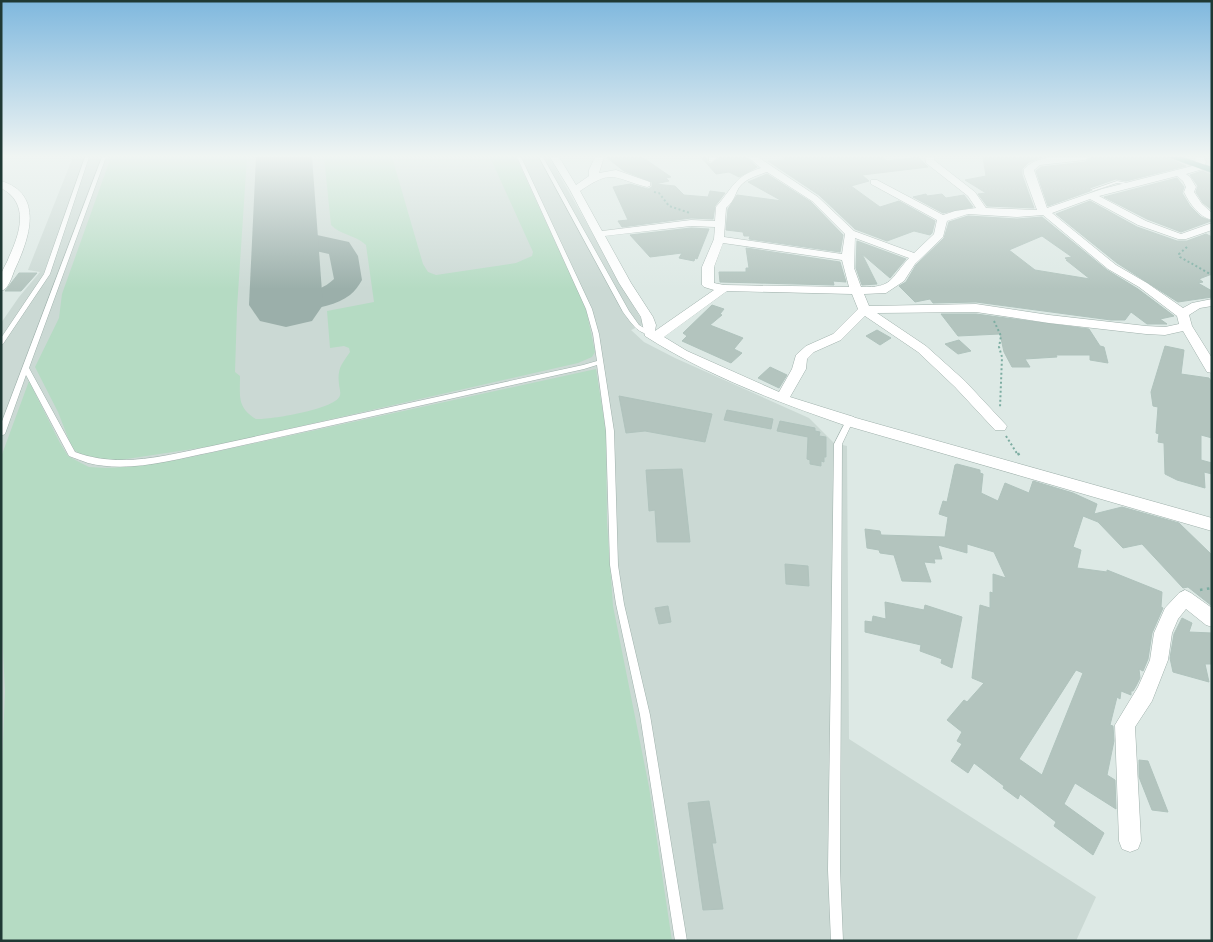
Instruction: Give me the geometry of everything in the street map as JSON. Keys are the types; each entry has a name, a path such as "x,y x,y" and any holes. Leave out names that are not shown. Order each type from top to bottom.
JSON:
{"street":[{"path":"1,288 22,238 26,218 21,201"},
{"path":"581,201 625,283 647,317 652,335 682,354 782,399 849,421 1212,525"},
{"path":"729,201 721,207 716,225 719,240 708,267 706,281 708,285 724,288 876,292 888,288 900,279 916,257 939,235 942,219"},
{"path":"817,201 850,233 916,257"},
{"path":"909,201 942,219"},
{"path":"976,201 982,210"},
{"path":"1039,201 1045,212 1112,267 1143,285 1185,320 1212,369"},
{"path":"942,219 956,213 982,210 1008,213 1045,212 1072,201"},
{"path":"1105,201 1142,223 1182,237 1212,226"},
{"path":"1195,201 1203,212 1212,216"},
{"path":"692,213 716,225"},
{"path":"600,234 691,223 716,225"},
{"path":"850,233 846,258 864,310 922,349 960,384 1000,426"},
{"path":"719,240 846,258"},
{"path":"652,335 724,288"},
{"path":"782,399 798,369 801,358 810,349 837,337 864,310 986,309 1049,320 1165,331 1185,320 1196,305 1212,302"},
{"path":"1130,841 1125,725 1145,694 1159,660 1163,633 1171,614 1185,598 1212,619"}],"lane":[{"path":"1,343 51,266 56,245 72,201"},
{"path":"1,434 88,201"},
{"path":"539,201 589,309 600,362 610,431 614,565 620,604 647,725 681,941"},
{"path":"565,201 626,312 637,326 652,335"},
{"path":"51,266 64,264"},
{"path":"26,368 72,454 85,460 108,464 175,456 221,447 600,362"},
{"path":"837,941 834,860 838,444 849,421"}],"path":[{"path":"665,201 668,206 692,213"},
{"path":"1182,237 1191,242 1179,254 1180,257 1212,275"},
{"path":"986,309 1001,336 999,347 1002,357 1000,426 1030,472"}],"shaded area":[{"path":"55,201 574,201 644,324 631,330 644,342 675,358 809,418 834,443 847,446 849,739 1096,897 1076,941 1,941 1,323 40,272 28,270"}],"green space":[{"path":"95,201 244,201 235,372 240,376 241,401 245,410 256,419 302,413 328,405 340,395 339,370 350,352 349,348 344,346 330,348 327,311 374,302 366,245 331,225 329,201 405,201 423,264 428,272 436,275 516,263 532,256 533,252 510,201 536,201 586,309 595,352 592,357 578,363 213,446 113,461 82,456 72,448 58,412 35,367 59,318 62,294"},
{"path":"596,369 606,432 607,523 613,606 649,787 672,941 1,941 1,793 5,691 1,612 1,457 29,381 68,456 89,467 106,468 187,458"}],"building":[{"path":"619,201 719,201 715,206 713,219 691,218 622,227 618,221 628,220"},
{"path":"733,201 811,202 843,235 840,252 749,239 750,236 744,236 743,232 726,230 728,209"},
{"path":"825,201 872,201 880,207 899,201 935,221 930,235 914,231 887,241 855,229"},
{"path":"920,201 968,201 973,207 943,213"},
{"path":"983,201 1031,201 1034,208 987,206"},
{"path":"1046,201 1062,201 1048,206"},
{"path":"1090,201 1137,227 1177,241 1187,241 1206,234 1212,237 1212,274 1199,279 1203,282 1198,283 1212,291 1212,297 1178,302 1117,263 1056,214"},
{"path":"1112,201 1187,201 1201,217 1211,221 1181,232 1147,219"},
{"path":"1202,201 1212,201 1212,210"},
{"path":"968,216 1017,219 1042,217 1107,270 1138,289 1174,316 1160,319 1167,324 1147,324 1131,312 1125,320 1111,320 976,302 933,303 930,299 915,302 899,286 906,282 916,265 944,238 949,222","holes":["1042,236 1072,257 1065,258 1090,279 1035,270 1009,250"]},
{"path":"691,228 709,229 697,259 695,258 694,261 679,258 682,253 650,257 630,235"},
{"path":"857,241 906,259 890,278 862,254 877,284 862,285 856,268"},
{"path":"746,248 840,262 846,282 833,281 834,285 720,282 719,272 746,272 746,268 749,268"},
{"path":"19,273 37,273 21,291 5,291"},
{"path":"712,305 724,309 720,314 722,315 710,325 743,338 734,349 742,353 731,363 682,341 687,336 683,333"},
{"path":"941,314 976,314 1089,329 1100,346 1104,347 1108,363 1090,360 1090,355 1056,355 1057,357 1025,359 1030,367 1012,367 1004,352 1000,334 958,336"},
{"path":"877,330 891,338 880,345 866,336"},
{"path":"959,340 971,351 958,354 945,344"},
{"path":"1165,346 1184,350 1181,374 1209,378 1212,383 1212,438 1201,435 1201,460 1212,463 1212,474 1204,472 1205,488 1177,480 1165,474 1164,443 1158,442 1159,434 1156,433 1158,407 1153,406 1151,392"},
{"path":"770,367 787,375 779,388 758,378"},
{"path":"619,396 712,414 705,442 645,431 626,433"},
{"path":"727,410 773,419 771,429 724,420"},
{"path":"780,421 815,428 815,431 820,432 819,436 826,437 826,457 824,457 824,462 821,461 821,466 810,464 810,460 807,459 808,437 777,431"},
{"path":"955,465 980,470 980,473 983,474 981,493 998,501 1005,483 1029,493 1033,481 1073,493 1097,504 1094,514 1122,507 1179,523 1212,555 1212,606 1188,587 1183,588 1142,544 1123,548 1098,522 1083,516 1073,547 1081,550 1077,568 1107,572 1107,570 1162,592 1161,607 1163,608 1152,633 1148,659 1143,671 1139,669 1140,678 1133,691 1131,691 1131,695 1121,691 1120,699 1117,697 1110,725 1113,726 1114,741 1107,775 1115,780 1116,809 1075,783 1064,804 1104,833 1093,855 1054,826 1056,822 1020,794 1018,799 974,763 968,773 951,761 962,744 957,741 962,732 947,720 964,700 967,702 984,683 972,678 980,605 990,608 990,592 993,593 993,574 1006,578 994,552 967,544 967,553 938,545 942,559 934,559 935,563 924,562 931,582 902,581 894,555 880,553 879,550 867,548 865,529 880,531 881,535 945,537 948,517 939,514 943,501 947,502","holes":["1076,670 1083,673 1042,775 1019,759"]},
{"path":"682,469 690,542 657,542 655,510 649,511 646,470"},
{"path":"785,564 808,566 809,586 786,584"},
{"path":"885,602 924,610 925,605 962,617 952,668 941,663 942,659 920,651 921,645 865,632 865,621 872,622 873,616 886,619"},
{"path":"668,606 671,622 659,624 655,608"},
{"path":"1182,618 1192,623 1189,632 1212,633 1212,664 1205,664 1209,682 1173,672 1170,658 1174,634"},
{"path":"1139,760 1148,761 1168,812 1152,810 1139,777"},
{"path":"709,801 716,843 712,843 723,909 703,910 688,803"}],"taxiway":[{"path":"285,236 340,248 344,256 348,280 339,290 320,298 300,302 281,300 265,291 269,279 280,272 285,265"}],"runway":[{"path":"285,201 286,305"}]}
